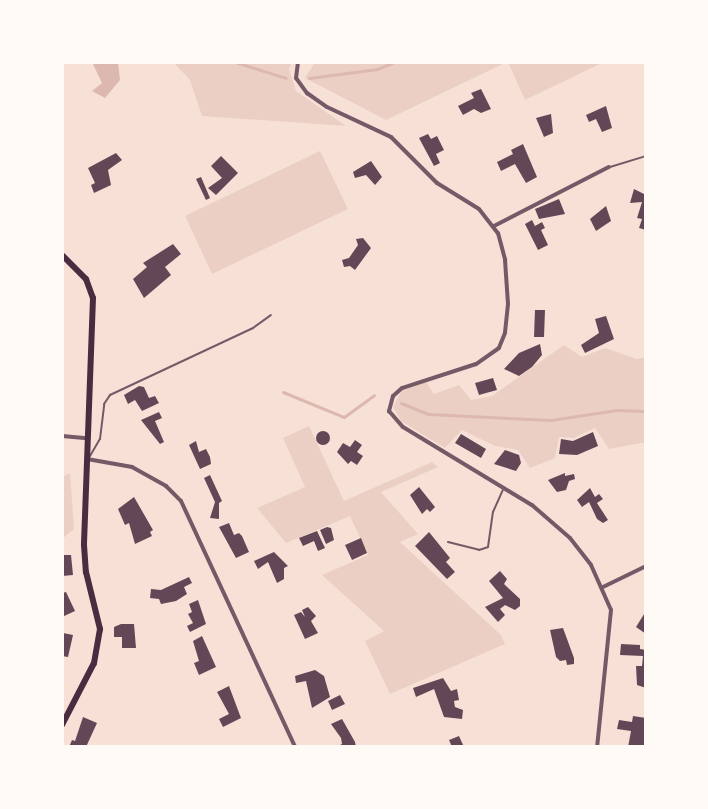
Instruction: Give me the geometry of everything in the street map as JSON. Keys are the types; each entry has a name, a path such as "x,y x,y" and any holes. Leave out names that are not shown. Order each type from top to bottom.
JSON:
{"main road":[{"path":"62,255 86,279 93,298 85,561 100,637 89,675 62,725"}],"street":[{"path":"298,62 296,78 307,93 327,107 391,137 437,183 479,209 494,226 503,247 508,304 505,333 499,348 476,364 402,388 393,396 389,411 403,427 532,505 570,538 588,560 610,603 611,622 597,747"},
{"path":"494,226 609,167"},
{"path":"62,436 87,438"},
{"path":"87,459 132,467 166,486 181,501 295,747"},
{"path":"603,587 646,566"}],"lane":[{"path":"609,167 646,156"},
{"path":"87,459 96,450 104,404 110,395 253,328 271,315"},
{"path":"448,542 479,550 488,547 493,512 504,488"}],"shaded area":[{"path":"92,62 118,62 120,80 105,98 92,91 102,83"},
{"path":"173,62 292,62 289,69 296,91 346,126 202,116 190,80"},
{"path":"315,62 507,62 386,120 305,78"},
{"path":"508,62 604,62 525,100"},
{"path":"320,151 348,209 212,274 185,216"},
{"path":"564,345 582,357 605,348 637,359 646,357 646,442 609,449 595,428 574,438 559,437 555,458 530,468 518,450 495,446 462,430 445,448 401,421 393,407 402,390 426,382 434,394 459,385 471,400 492,396"},
{"path":"309,426 344,501 432,462 438,467 381,492 418,534 400,542 501,635 505,644 390,694 365,641 384,631 322,575 368,555 350,516 286,543 257,508 305,487 283,438"},
{"path":"70,473 74,529 62,539 62,477"}],"building":[{"path":"481,89 491,109 481,113 474,109 463,115 458,106 474,98 471,93"},
{"path":"606,106 612,128 602,132 596,119 589,122 586,115"},
{"path":"551,114 553,133 544,137 536,118"},
{"path":"428,134 431,139 437,136 444,150 436,154 440,163 434,166 419,138"},
{"path":"523,144 537,177 526,183 515,164 501,171 497,162 513,154 511,150"},
{"path":"116,153 122,160 108,170 111,185 94,193 91,185 95,183 88,168"},
{"path":"221,156 238,173 216,195 208,188 222,178 211,166"},
{"path":"371,161 382,177 375,185 366,175 355,178 353,172"},
{"path":"201,177 210,198 206,200 196,179"},
{"path":"634,189 646,195 646,230 639,228 642,219 637,218 642,202 630,203"},
{"path":"559,199 565,214 539,219 535,209"},
{"path":"606,206 611,221 596,231 590,219"},
{"path":"532,220 535,226 542,222 545,228 541,230 548,245 538,250 525,224"},
{"path":"363,238 371,248 355,270 350,266 344,267 342,260 349,258 358,245 356,239"},
{"path":"173,244 181,254 165,267 171,275 144,298 133,279 147,267 143,263"},
{"path":"535,310 545,310 544,337 534,337"},
{"path":"606,316 614,339 585,353 581,345 599,333 595,319"},
{"path":"540,344 542,355 532,367 519,376 504,369 519,353"},
{"path":"493,378 497,390 479,395 475,383"},
{"path":"139,386 144,387 149,398 155,396 159,403 142,411 135,400 128,404 124,395"},
{"path":"159,412 162,418 155,421 164,442 160,444 141,420"},
{"path":"323,431 330,438 323,445 316,438"},
{"path":"593,432 598,446 577,455 559,454 561,439 573,441"},
{"path":"461,434 486,449 481,458 455,443"},
{"path":"355,440 362,445 357,452 363,456 357,465 351,461 348,464 337,452 343,443 350,447"},
{"path":"196,441 199,452 206,449 211,464 200,469 189,445"},
{"path":"505,450 519,455 521,463 516,471 494,464"},
{"path":"565,473 565,476 574,474 575,479 569,481 566,490 557,492 548,480"},
{"path":"210,475 222,501 219,503 219,519 210,518 215,502 204,478"},
{"path":"419,487 435,507 430,512 427,509 422,514 410,495"},
{"path":"590,488 595,497 599,494 603,499 597,503 608,520 603,523 597,519 589,502 582,507 577,500"},
{"path":"134,497 153,530 150,532 152,536 135,544 129,523 125,525 118,509"},
{"path":"229,523 234,535 239,533 242,536 249,552 236,558 219,527"},
{"path":"331,528 334,540 326,544 320,530"},
{"path":"317,531 325,548 318,551 314,541 303,546 299,538"},
{"path":"429,532 450,558 446,562 455,572 447,579 415,546"},
{"path":"361,538 367,553 352,560 345,545"},
{"path":"274,552 288,566 284,568 284,579 277,583 268,562 258,569 254,561"},
{"path":"62,555 71,555 73,575 62,576"},
{"path":"500,571 507,579 504,584 520,599 520,606 515,610 505,605 500,609 505,615 498,622 485,607 503,598 489,581"},
{"path":"189,577 192,583 184,587 187,594 176,601 161,604 159,599 150,598 151,589 161,590"},
{"path":"66,592 75,611 62,617 62,593"},
{"path":"198,600 206,624 190,632 187,626 193,623 188,614 192,612 189,604"},
{"path":"308,607 316,616 311,621 318,633 305,639 294,615 301,612 305,617 302,610"},
{"path":"646,611 646,634 636,627"},
{"path":"134,624 136,648 122,648 122,637 114,637 114,627"},
{"path":"563,628 574,664 567,665 566,660 560,661 556,657 550,630"},
{"path":"63,633 73,635 68,657 62,656"},
{"path":"202,636 216,667 199,675 194,663 199,661 193,641"},
{"path":"621,644 640,645 640,649 646,650 646,688 637,685 636,666 642,666 643,656 620,655"},
{"path":"315,670 324,676 330,697 312,708 306,681 296,683 295,676"},
{"path":"443,678 451,691 457,689 459,700 454,701 455,707 463,710 462,719 444,717 434,689 416,697 413,688"},
{"path":"229,686 241,718 223,727 219,719 229,714 217,692"},
{"path":"340,695 345,704 332,710 328,701"},
{"path":"633,716 646,718 645,747 628,747 631,731 617,729 619,720 632,722"},
{"path":"83,717 97,723 86,747 69,747 72,740 75,741"},
{"path":"342,719 356,747 336,747 342,744 341,738 331,724"},
{"path":"459,736 464,747 452,747 449,740"}],"waterway":[{"path":"235,62 286,78"},
{"path":"309,78 377,69 394,62"},
{"path":"283,392 344,417 374,395"},
{"path":"401,403 428,414 551,420 616,410 646,411"}]}
